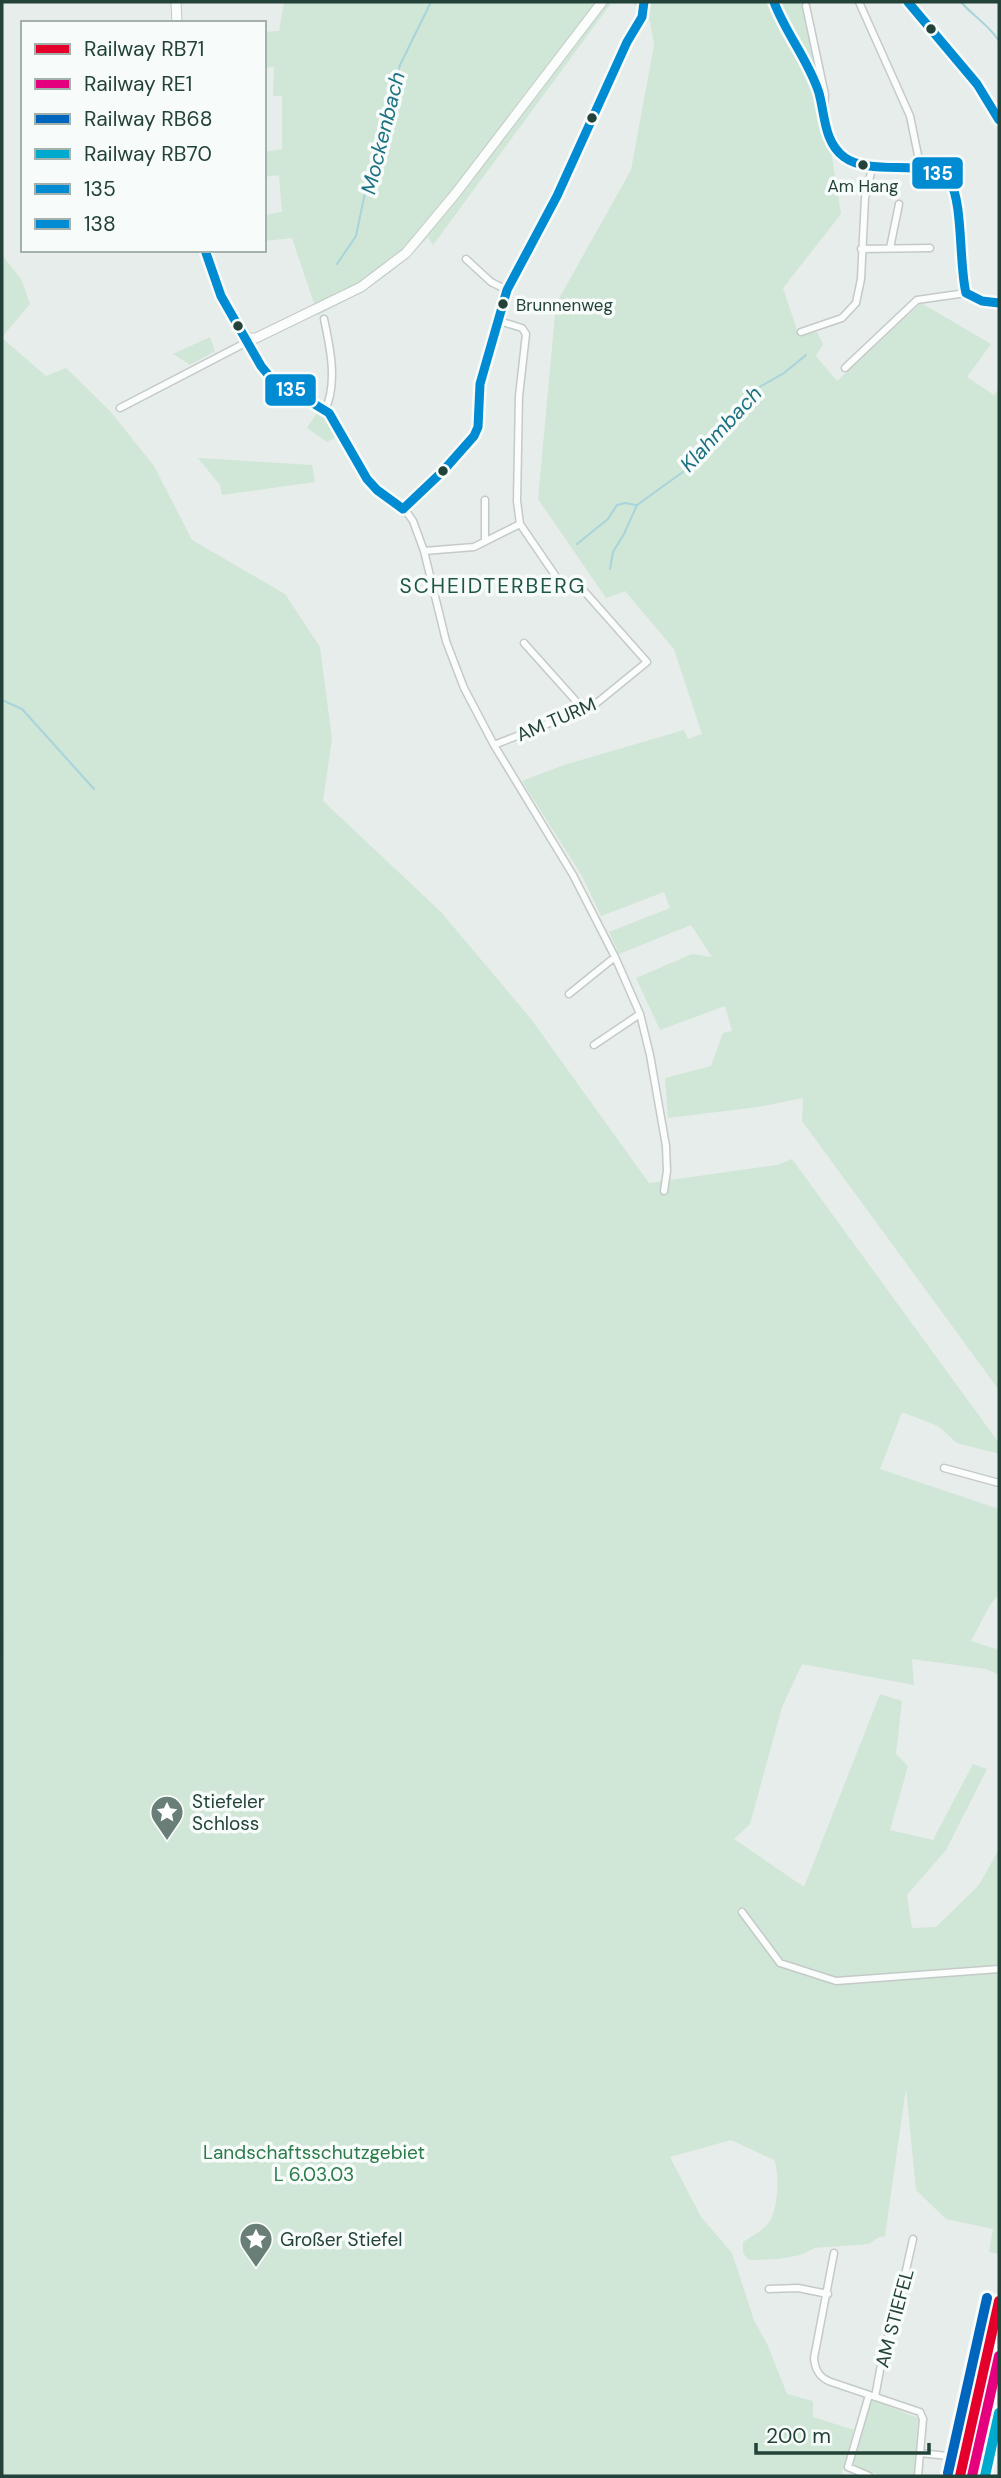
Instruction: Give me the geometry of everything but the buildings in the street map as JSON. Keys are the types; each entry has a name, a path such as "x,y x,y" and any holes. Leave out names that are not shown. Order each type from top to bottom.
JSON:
{"street":[{"path":"176,2 177,21"},
{"path":"120,408 249,339 361,287 406,253 456,193 602,2"},
{"path":"403,509 468,446 474,436 478,427 480,384 507,290 557,196 627,42 642,17 644,2"},
{"path":"774,2 780,20 818,92 831,140 837,150 852,162 872,168 921,170 947,177 955,194 962,277 966,293"},
{"path":"859,2 910,117 921,170"},
{"path":"908,2 970,75 999,120"},
{"path":"806,6 825,95 823,114"},
{"path":"801,332 838,320 854,307 860,285 864,198 872,168"},
{"path":"890,248 899,204"},
{"path":"861,249 930,248"},
{"path":"206,252 221,296 249,339 261,366 270,377 325,410 367,479 403,509 413,522 424,551 446,641 464,688 494,745 573,875 615,957 640,1014 666,1146 667,1171 664,1191"},
{"path":"466,258 491,282 507,290"},
{"path":"845,368 917,300 966,293 982,301 999,303"},
{"path":"324,319 330,349 331,394 325,410"},
{"path":"424,551 461,550 520,524 517,501 519,396 526,334 522,328 499,321"},
{"path":"485,500 485,541"},
{"name":"AM TURM","path":"494,745 584,710 601,700 647,662 584,591 557,578 520,524"},
{"path":"524,643 584,710"},
{"path":"569,994 615,957"},
{"path":"594,1045 640,1014"},
{"path":"944,1468 999,1483"},
{"path":"742,1912 780,1963 836,1981 999,1969"},
{"name":"AM STIEFEL","path":"864,2476 848,2467 872,2396 913,2239"},
{"path":"834,2253 814,2358 816,2369 825,2380 922,2415 918,2476"},
{"path":"769,2289 798,2288 828,2294"},
{"path":"920,2453 957,2457 981,2339"}],"green space":[{"path":"284,2 612,2 433,245 428,237 404,261 377,282 318,315 292,238 266,241 266,215 282,212 279,175 266,177 266,152 282,149 282,96 273,96 274,67 266,68 266,32 279,31"},
{"path":"632,2 807,2 841,214 783,288 799,336 817,332 823,344 816,356 837,381 921,303 991,344 967,377 994,395 999,388 999,1390 802,1121 803,1098 758,1107 668,1118 665,1078 711,1066 723,1033 732,1031 725,1006 660,1030 636,978 692,954 712,957 691,925 619,954 609,932 670,908 664,892 601,916 582,876 522,781 564,765 684,730 688,739 702,734 674,649 625,591 606,598 538,499 556,304 631,170 654,45 650,21"},
{"path":"2,255 21,279 30,304 2,337"},
{"path":"210,337 215,351 190,365 173,354"},
{"name":"Landschaftsschutzgebiet L 6.03.03","path":"2,338 46,376 66,368 110,411 154,466 192,540 285,594 320,647 332,739 323,801 441,912 531,1019 649,1183 777,1165 792,1159 999,1443 999,1454 957,1443 938,1426 902,1412 880,1469 999,1509 999,1594 990,1605 971,1641 999,1650 999,1675 986,1669 912,1659 914,1685 802,1664 782,1707 750,1824 734,1839 804,1887 880,1694 902,1701 896,1754 908,1766 890,1830 933,1840 973,1764 987,1769 946,1850 907,1895 912,1928 936,1927 979,1885 999,1849 999,2254 989,2252 993,2229 946,2219 916,2190 906,2088 885,2236 869,2244 815,2248 800,2255 779,2259 749,2260 743,2253 743,2242 758,2233 770,2221 775,2208 777,2182 774,2160 731,2140 670,2157 701,2217 732,2253 754,2320 768,2346 787,2394 813,2401 813,2417 854,2430 841,2476 4,2476"},
{"path":"319,410 338,436 327,442 307,428"},
{"path":"198,458 312,465 315,482 222,495 220,485"},
{"path":"873,2400 918,2418 914,2476 882,2476 852,2465"}],"waterway":[{"name":"Mockenbach","path":"337,264 356,236 370,169 390,113 400,65 431,2"},
{"path":"961,2 999,41"},
{"name":"Klahmbach","path":"610,569 613,552 637,505 687,469 699,452 738,411 749,393 784,373 806,355"},
{"name":"Klahmbach","path":"577,544 608,519 617,505 636,505"},
{"path":"2,700 22,709 94,789"}],"rail line":[{"name":"RB68","path":"948,2473 987,2298"},
{"name":"RB71","path":"960,2476 999,2301"},
{"name":"RE1","path":"972,2476 999,2356"},
{"name":"RB70","path":"985,2476 999,2413"}],"transit line":[{"name":"135","path":"403,509 443,471 474,436 478,427 480,384 507,290 557,196 627,42 642,17 644,2"},
{"name":"135","path":"774,2 815,81 826,128 837,151 856,163 916,168 942,174 950,182 957,204 966,293 982,301 999,303"},
{"name":"138","path":"908,2 977,84 999,120"},
{"name":"135","path":"206,252 221,296 261,366 270,377 329,413 367,479 403,509"}],"place":[{"name":"Am Hang","path":"863,165"},
{"name":"Brunnenweg","path":"503,304"},
{"name":"Stiefeler Schloss","path":"167,1842"},
{"name":"Großer Stiefel","path":"256,2269"}],"district":[{"name":"SCHEIDTERBERG","path":"493,586"}]}
